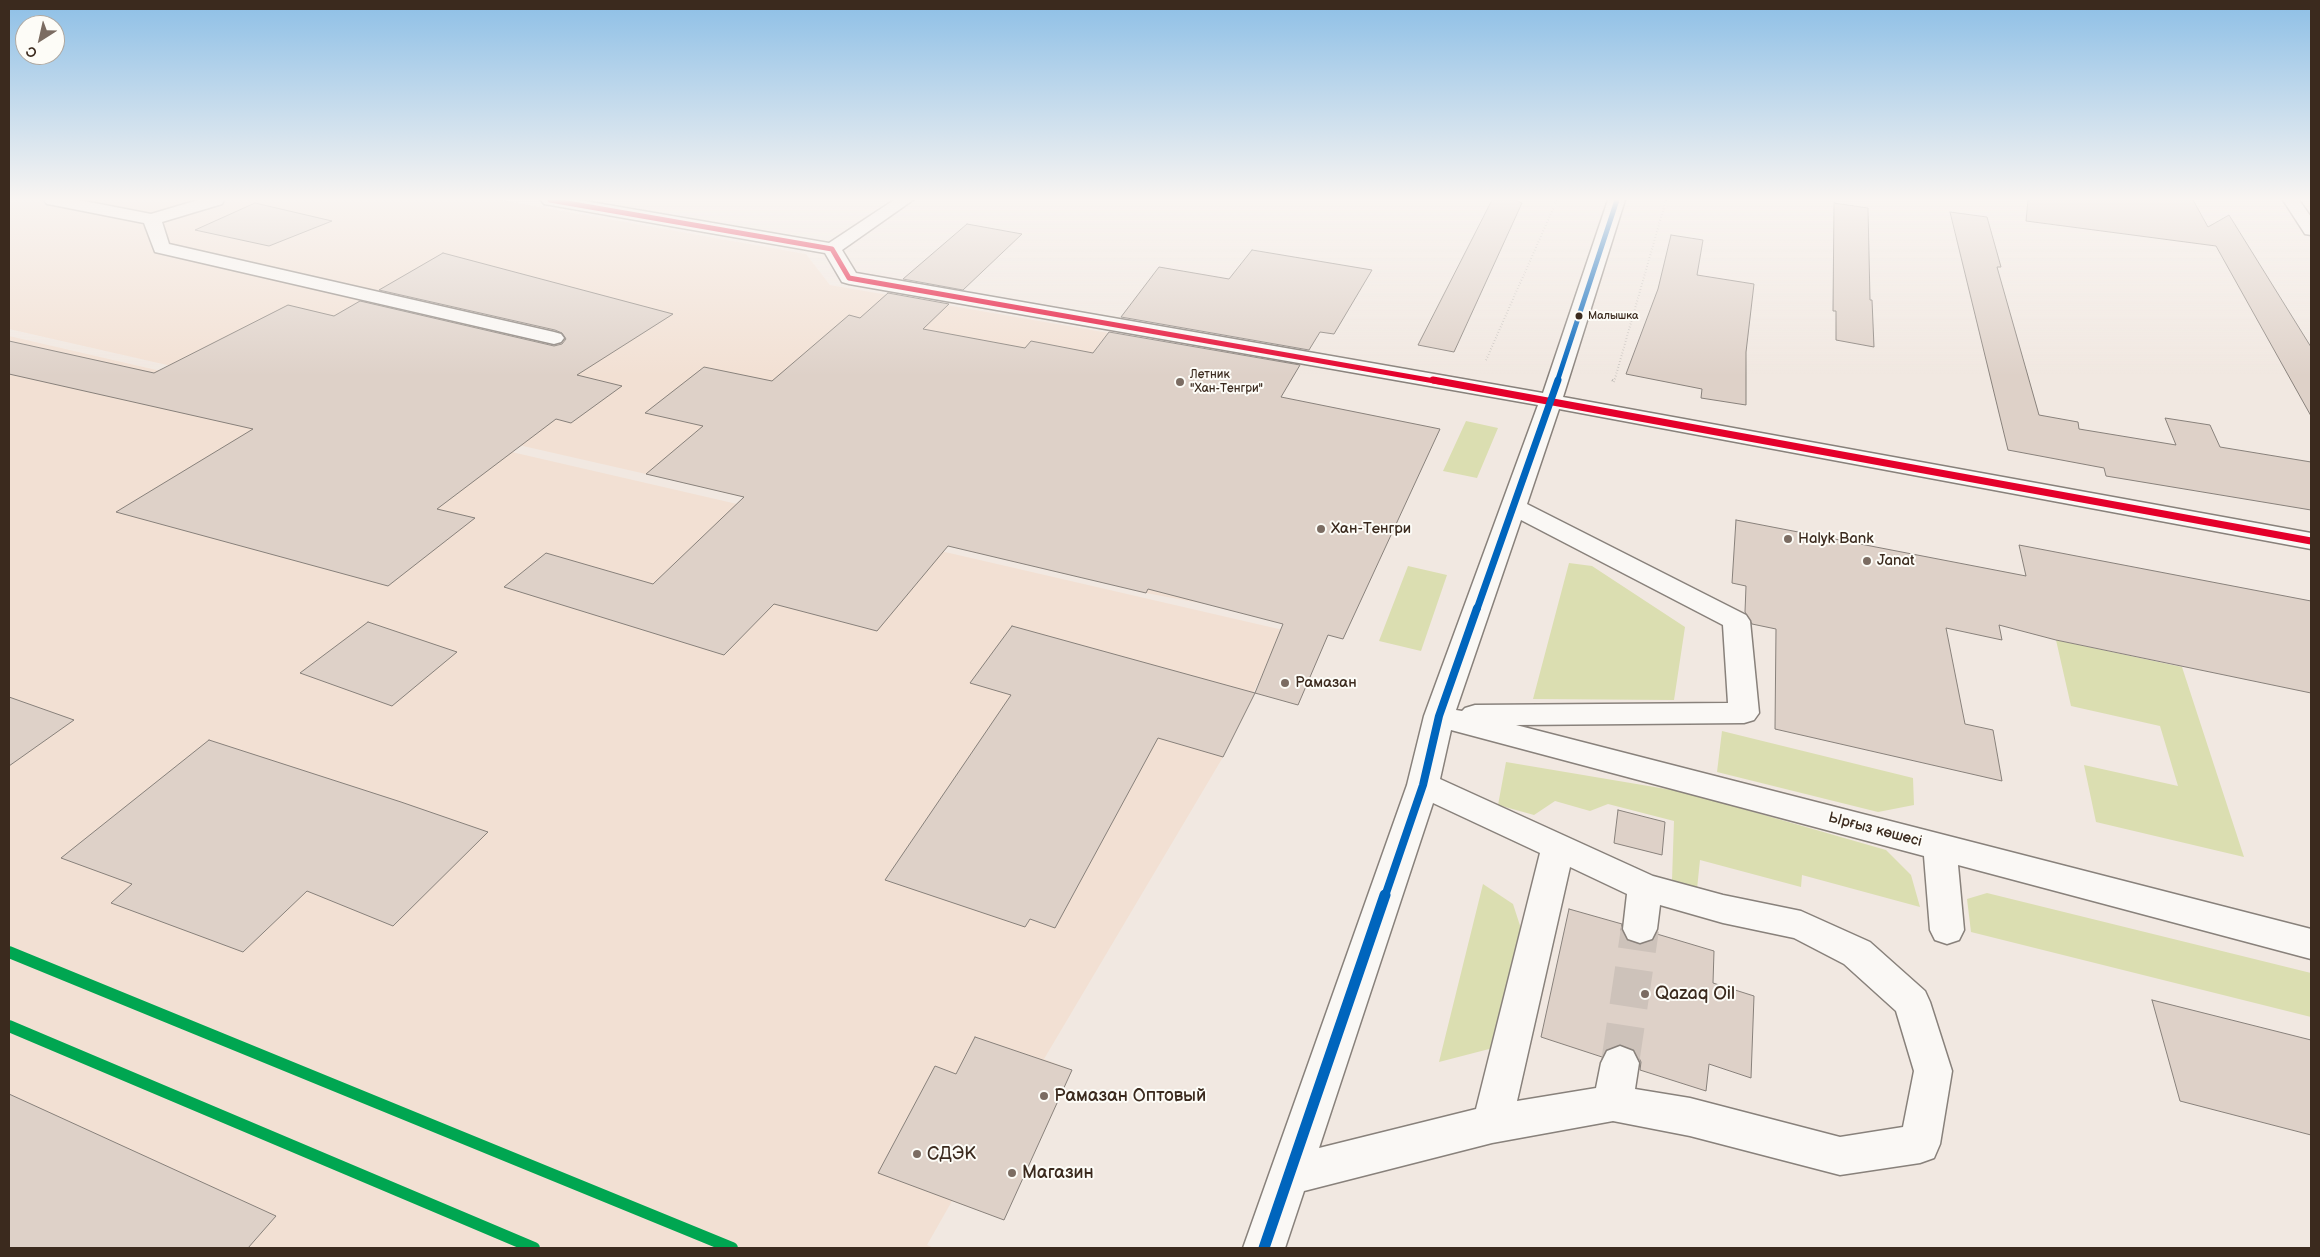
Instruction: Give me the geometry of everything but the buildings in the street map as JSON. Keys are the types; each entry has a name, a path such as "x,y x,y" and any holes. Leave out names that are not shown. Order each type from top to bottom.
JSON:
{"street":[{"path":"208,259 554,338"},
{"path":"838,259 849,278 1551,401 2311,541"},
{"path":"1264,1248 1423,785 1439,716 1551,401 1598,259"},
{"path":"1439,716 1744,713 1736,621 1514,507"},
{"name":"Ырғыз көшесі","path":"1439,716 2311,944"},
{"path":"1288,1175 1492,1124 1613,1103 1690,1117 1840,1156 1920,1144 1933,1071 1912,1002 1857,952 1801,925 1723,908 1645,887 1423,785"},
{"path":"1940,847 1947,930"},
{"path":"1492,1124 1558,848"},
{"path":"1640,929 1645,887"},
{"path":"1613,1103 1620,1063"}],"path":[{"path":"1474,388 1531,259"},
{"path":"1622,384 1612,381 1648,259"}],"shaded area":[{"path":"9,259 810,259 830,285 1109,333 1052,406 1291,455 1205,604 1146,593 646,474 9,329"},
{"name":"Рамазан","path":"9,336 1283,630 1223,757 1044,1059 1072,1070 1004,1220 952,1201 927,1245 934,1248 9,1248"}],"green space":[{"path":"1466,421 1498,428 1477,478 1443,471"},
{"path":"1569,563 1592,566 1685,627 1674,700 1533,699"},
{"path":"1408,566 1447,575 1421,651 1379,641"},
{"path":"2056,640 2182,667 2244,857 2096,822 2084,765 2178,786 2160,726 2071,706"},
{"path":"1722,731 1913,778 1914,805 1878,812 1717,772"},
{"path":"1506,762 1684,792 1886,850 1911,875 1920,907 1802,875 1801,887 1700,860 1697,889 1672,880 1674,821 1608,804 1590,811 1555,801 1534,815 1498,805"},
{"path":"1483,884 1513,904 1525,941 1493,1048 1439,1062"},
{"path":"1987,893 2311,973 2311,1017 1971,932 1967,899"}],"tunnel":[{"path":"1620,1063 1640,929"}],"transit line":[{"path":"838,259 849,278 1551,401 2311,541"},
{"path":"1264,1248 1423,785 1439,716 1551,401 1598,259"},
{"path":"9,952 732,1248"},
{"path":"9,1026 534,1248"}],"place":[{"name":"Малышка","path":"1579,316"},
{"name":"Летник \"Хан-Тенгри\"","path":"1180,382"},
{"name":"Хан-Тенгри","path":"1321,529"},
{"name":"Halyk Bank","path":"1788,539"},
{"name":"Janat","path":"1867,561"},
{"name":"Рамазан","path":"1285,683"},
{"name":"Qazaq Oil","path":"1645,994"},
{"name":"Рамазан Оптовый","path":"1044,1096"},
{"name":"СДЭК","path":"917,1154"},
{"name":"Магазин","path":"1012,1173"}]}
